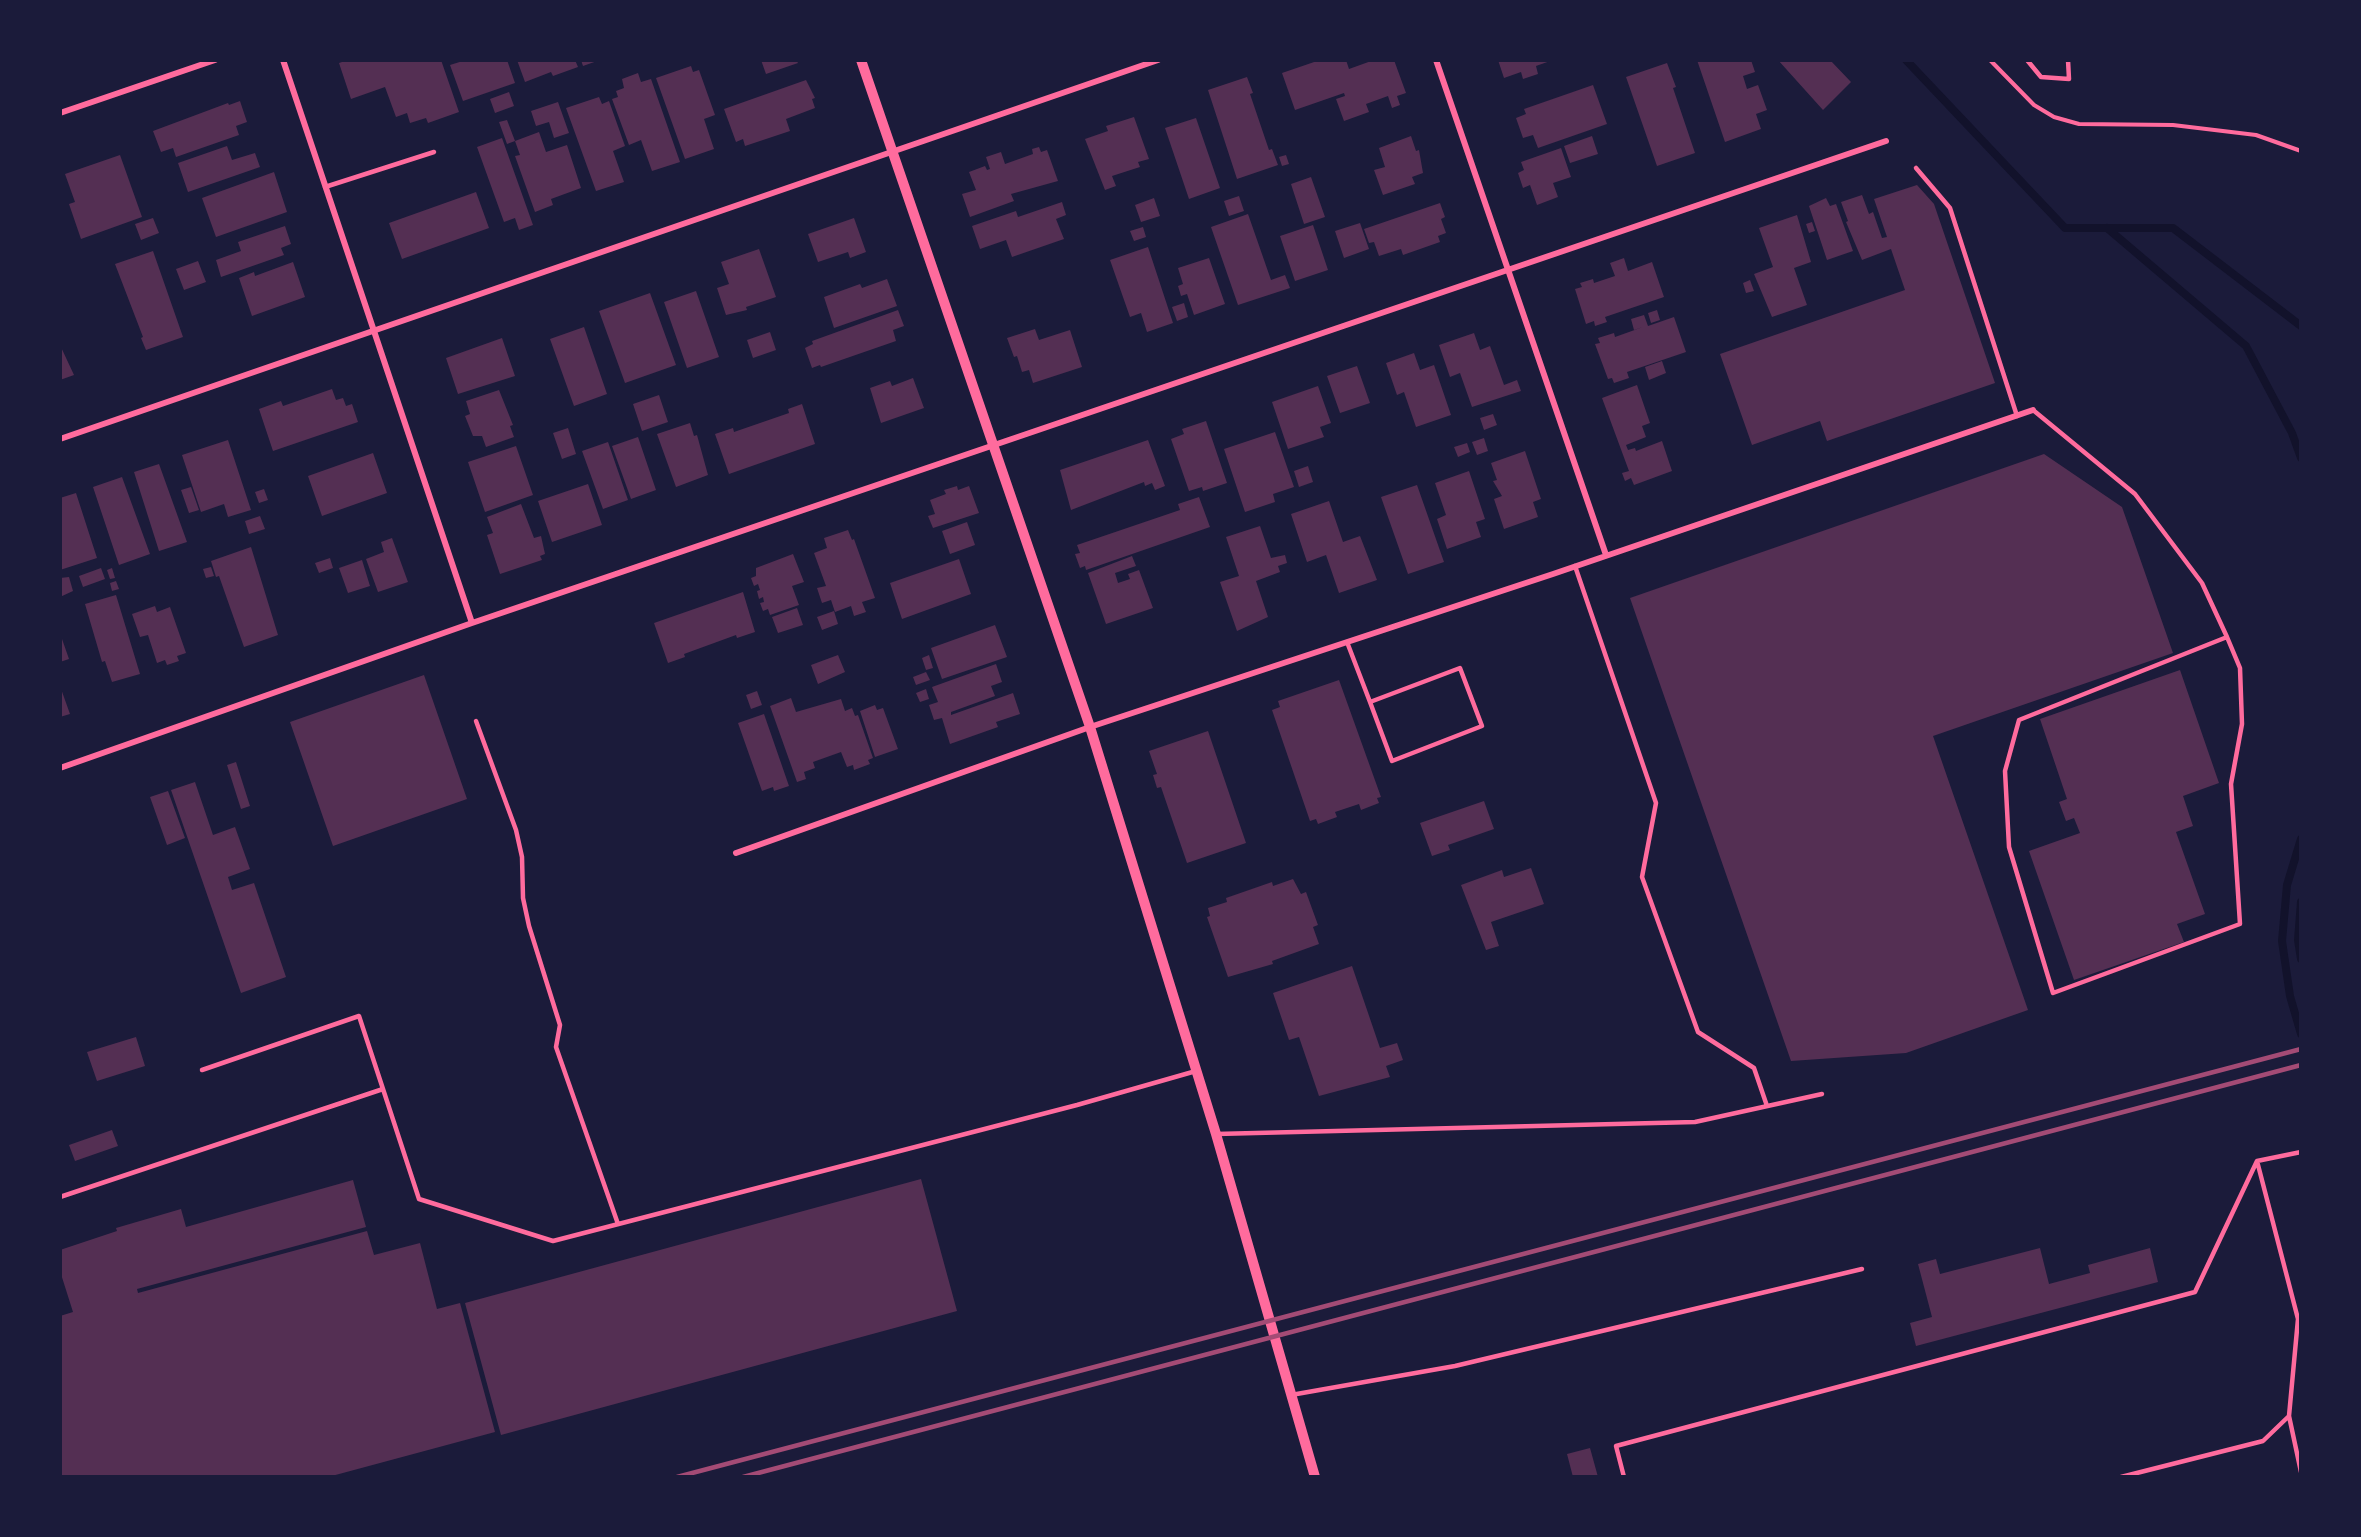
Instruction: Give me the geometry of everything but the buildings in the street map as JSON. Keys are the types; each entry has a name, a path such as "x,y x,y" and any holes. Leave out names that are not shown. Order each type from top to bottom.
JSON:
{"street":[{"path":"60,113 215,60"},
{"path":"283,60 472,623"},
{"path":"861,60 1090,727 1216,1134 1315,1477"},
{"path":"60,439 1158,60"},
{"path":"1436,60 1606,555"},
{"path":"60,768 992,444 1886,141"},
{"path":"736,853 1090,727 2033,411"}],"lane":[{"path":"2026,60 2041,77 2069,79 2068,60"},
{"path":"325,187 434,152"},
{"path":"1916,168 1950,208 2017,416"},
{"path":"2033,411 2135,494 2202,583 2228,637 2240,668 2242,724 2231,784 2240,924 2053,993 2009,847 2005,771 2019,720 2228,637"},
{"path":"1575,566 1656,803 1642,877 1698,1032 1754,1068 1767,1106"},
{"path":"1347,642 1392,761 1482,726 1460,668 1370,702"},
{"path":"476,721 516,830 522,857 523,898 529,926 560,1025 556,1047 618,1224"},
{"path":"201,1070 359,1016 419,1199 553,1241 1077,1105 1196,1071"},
{"path":"60,1197 383,1089"},
{"path":"1216,1134 1695,1122 1822,1094"},
{"path":"2257,1161 2300,1152"},
{"path":"2257,1161 2298,1319 2289,1416 2301,1472"},
{"path":"1624,1477 1616,1446 2195,1292 2257,1161"},
{"path":"1291,1395 1455,1366 1862,1269"},
{"path":"2121,1477 2263,1441 2289,1416"}],"path":[{"path":"1990,60 2034,105 2054,117 2070,122 2173,125 2256,135 2301,151"}],"waterway":[{"path":"1906,60 2065,228 2173,228 2301,326"},
{"path":"2107,228 2246,346 2292,433 2301,458"},
{"path":"2301,839 2287,885 2282,941 2290,996 2301,1034"},
{"path":"2301,902 2298,940 2301,959"}],"railway":[{"path":"677,1477 2301,1049"},
{"path":"743,1477 2301,1065"}]}
